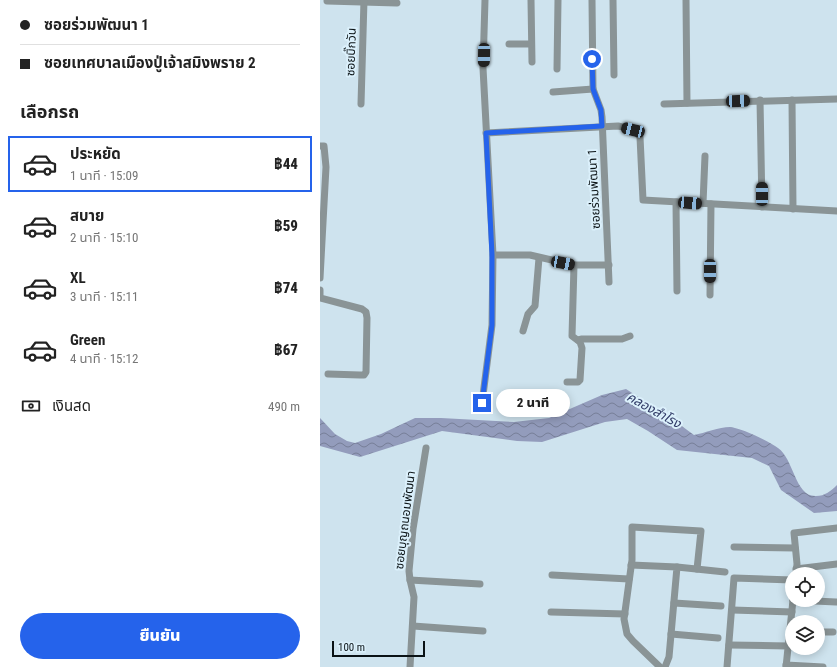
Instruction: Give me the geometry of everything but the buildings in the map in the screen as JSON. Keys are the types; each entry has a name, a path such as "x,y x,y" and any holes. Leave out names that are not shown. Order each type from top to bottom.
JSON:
{"street":[{"path":"482,403 492,325 492,255 483,68 485,0"},
{"path":"531,0 532,62"},
{"path":"557,69 558,0"},
{"name":"ซอยร่วมพัฒนา 1","path":"592,0 593,89 601,110 609,282"},
{"path":"613,0 614,75"},
{"path":"686,0 687,100"},
{"path":"327,1 397,3"},
{"name":"ซอยบิ๊กวัน","path":"361,104 364,1"},
{"path":"510,44 531,44"},
{"path":"553,92 593,89"},
{"path":"664,104 687,100 837,99"},
{"path":"760,100 762,207"},
{"path":"792,100 793,209"},
{"path":"486,133 618,126 633,130 638,133 640,137 643,200 837,211"},
{"path":"320,146 324,146 326,167 320,278"},
{"path":"703,204 705,156"},
{"path":"676,202 677,291"},
{"path":"710,295 711,204"},
{"path":"492,255 530,255 574,265 609,265"},
{"path":"523,331 528,314 535,306 540,258"},
{"path":"567,382 578,382 580,380 582,348 580,342 572,336 574,265"},
{"path":"320,290 320,298 362,309 366,312 367,318 366,372 364,375 328,374"},
{"path":"578,340 622,339 630,336"},
{"name":"ซอยบุญถนอมพัฒนา","path":"410,667 414,597 409,571 413,529 426,448"},
{"path":"660,667 627,634 624,619 631,565 632,527 701,531 697,569"},
{"path":"796,567 794,533 837,528"},
{"path":"734,546 796,548"},
{"path":"822,567 837,564"},
{"path":"631,565 677,567 725,572"},
{"path":"665,667 669,657 677,567"},
{"path":"552,575 629,579"},
{"path":"728,667 734,578 785,580"},
{"path":"410,580 480,584"},
{"path":"825,601 836,602"},
{"path":"674,603 721,606"},
{"path":"792,607 792,615"},
{"path":"732,610 792,612"},
{"path":"551,612 625,614"},
{"path":"413,626 483,632"},
{"path":"825,632 832,632"},
{"path":"671,634 718,638"},
{"path":"729,645 785,646"},
{"path":"787,655 786,666 822,667"}],"water":[{"name":"คลองสำโรง","path":"626,389 694,435 730,427 748,432 768,442 783,453 788,460 799,484 809,495 816,496 825,494 837,485 837,511 814,513 781,490 769,466 752,458 677,450 627,419 605,422 542,442 517,441 442,431 360,457 320,446 320,418 335,434 347,441 355,443 381,434 415,418 514,422 549,418 602,395"}],"route":[{"path":"482,403 492,325 492,255 486,133 602,126 601,110 593,89 592,59"}]}
